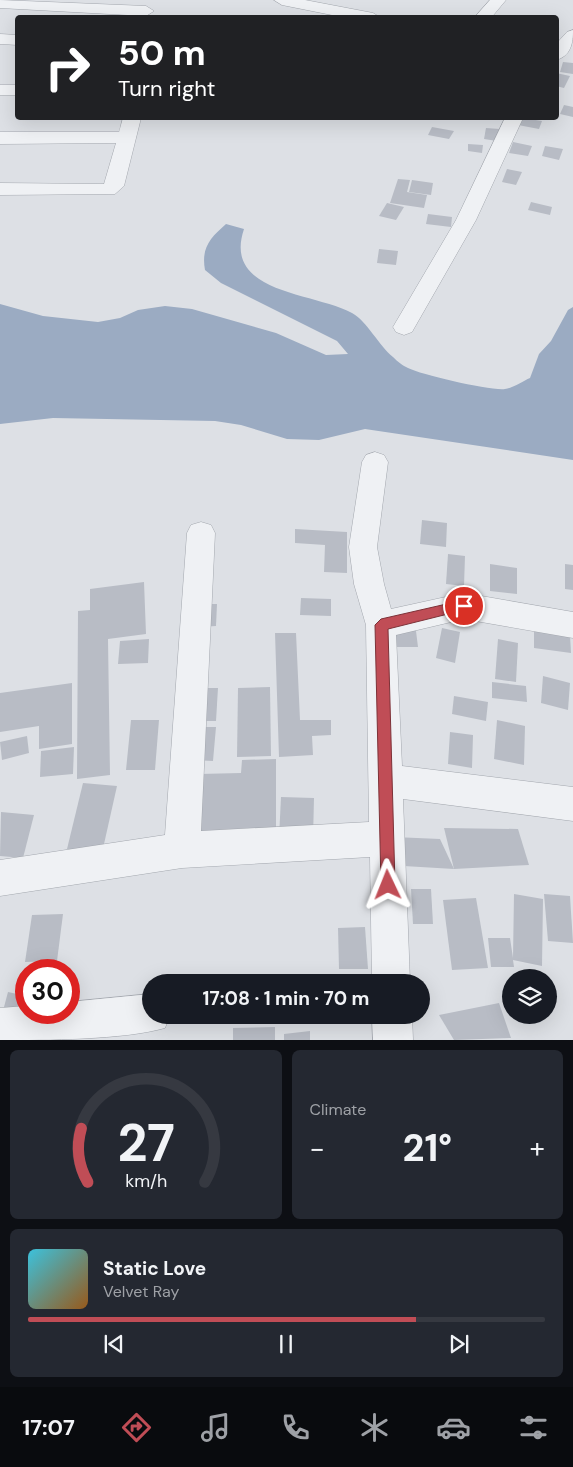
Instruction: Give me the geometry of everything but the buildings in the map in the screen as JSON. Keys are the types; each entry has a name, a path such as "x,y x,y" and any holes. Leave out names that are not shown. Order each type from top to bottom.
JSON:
{"street":[{"path":"282,0 372,14"},
{"path":"485,15 498,0"},
{"path":"0,3 147,9"},
{"path":"559,51 573,35"},
{"path":"0,39 15,40"},
{"path":"0,90 15,90"},
{"path":"0,189 108,190 114,186 132,120"},
{"path":"404,327 466,220 513,120"},
{"path":"0,138 128,137"},
{"path":"376,462 363,547 369,584 381,625 391,974"},
{"path":"182,850 201,533"},
{"path":"381,625 464,606 573,624"},
{"path":"384,780 573,804"},
{"path":"0,878 182,850 386,839"},
{"path":"0,1028 142,1015"},
{"path":"392,1024 393,1040"}],"water":[{"path":"226,224 244,229 241,250 246,267 258,279 276,288 336,306 352,313 363,322 388,352 400,363 416,371 441,378 486,388 505,389 530,378 539,354 551,341 568,310 573,307 573,460 365,429 319,440 287,439 241,425 215,421 53,418 0,424 0,304 43,316 98,322 120,318 138,310 165,306 192,309 276,333 326,355 348,354 337,341 221,283 205,270 204,256 208,244"}],"route":[{"path":"388,885 381,625 464,606"}]}
